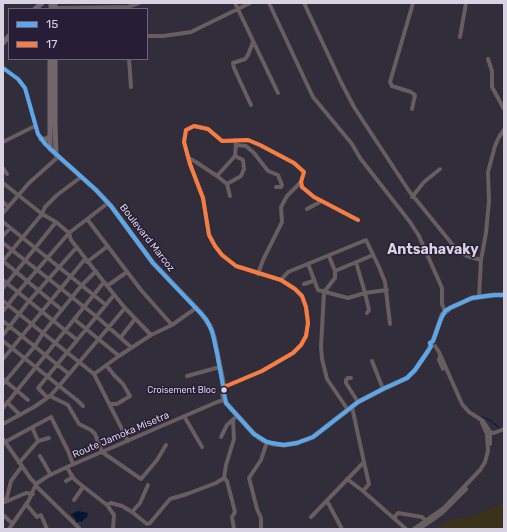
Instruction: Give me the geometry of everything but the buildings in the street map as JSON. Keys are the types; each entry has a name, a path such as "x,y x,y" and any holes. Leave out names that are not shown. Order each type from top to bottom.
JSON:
{"main road":[{"path":"51,3 54,7"},
{"path":"50,60 52,123 57,156"},
{"path":"52,93 55,60"},
{"path":"50,150 49,137 52,123"},
{"path":"41,139 47,139 49,137"},
{"name":"Boulevard Marcoz","path":"50,150 96,190 108,203 153,263 196,308 210,326 214,337 224,387 224,400"},
{"path":"224,400 254,434 267,442 284,445 297,443 313,437 358,402 407,378 415,370 433,344 445,311 464,301 479,297 504,295"}],"street":[{"path":"54,7 128,6 139,3"},
{"path":"235,3 278,93"},
{"path":"148,36 191,32 250,3"},
{"path":"269,3 314,97 352,144 360,158 410,222 419,236 442,288 442,304 445,311"},
{"path":"304,3 329,58 354,107 412,197 457,250 468,257 482,260"},
{"path":"412,109 415,95 411,92 392,86 390,82 413,3"},
{"path":"460,37 466,3"},
{"path":"251,105 233,63 245,59 253,41"},
{"path":"488,59 492,71 492,87 504,109"},
{"path":"129,60 131,86"},
{"name":"Boulevard Marcoz","path":"3,68 18,80 25,88 38,134 50,150"},
{"path":"3,142 35,126"},
{"path":"224,387 262,371 293,354 301,345 306,336 308,323 306,307 302,296 295,289 281,280 258,274 236,266 222,255 212,242 207,226 203,198 184,142 186,130 194,126 208,130 222,140 248,140 294,163 304,172 301,182 287,196 281,207 282,222 263,260 258,274"},
{"path":"479,297 489,201 488,172 495,146 504,130"},
{"path":"217,176 235,156 236,145 234,140"},
{"path":"236,145 246,146 254,153 268,171 278,175 282,185 281,187 276,187"},
{"path":"3,213 29,183 57,156"},
{"path":"226,184 241,176 243,172 243,160 235,156"},
{"path":"189,158 217,176 226,184 230,196"},
{"path":"3,168 8,174"},
{"path":"412,197 424,182 440,169"},
{"path":"62,310 3,261 42,214 45,207 57,195 81,177"},
{"path":"301,182 302,187 320,202 358,220"},
{"path":"4,186 42,214 56,222 69,233 86,260 124,308 152,335"},
{"path":"3,202 8,207"},
{"path":"307,209 320,202"},
{"path":"3,311 69,233 108,203"},
{"path":"87,219 141,290 172,325"},
{"path":"3,222 106,306"},
{"path":"3,288 34,247 56,222"},
{"path":"3,236 10,228"},
{"path":"281,280 288,272 366,240 379,267 387,290 390,324"},
{"path":"3,243 48,280 97,317 132,348"},
{"path":"3,359 70,276 86,260 108,246"},
{"path":"3,335 29,301 77,247"},
{"path":"335,271 373,255"},
{"path":"329,256 335,271 335,278 324,292 321,347 324,370 327,379 350,408 370,484 363,491"},
{"path":"356,262 366,293 369,310 367,313"},
{"path":"308,264 318,290 324,292 348,298 366,293 387,290"},
{"path":"28,400 4,382 62,310 96,271"},
{"path":"3,408 94,295 106,284 127,272"},
{"path":"3,280 77,340"},
{"path":"304,284 313,280"},
{"path":"114,295 38,388 48,396 68,405 79,424 91,430 95,434 102,452 141,479 157,460 166,445"},
{"path":"3,301 94,374 128,441"},
{"path":"3,424 20,415 48,396 59,386 124,308"},
{"path":"94,374 119,356 152,335 172,325 196,308"},
{"path":"74,319 119,356"},
{"path":"120,337 135,319"},
{"path":"3,321 69,374"},
{"path":"3,341 83,406"},
{"path":"419,529 449,507 484,470 489,455 488,433 480,421 466,411 459,402 439,360 440,356 433,344"},
{"path":"372,361 383,389"},
{"path":"106,365 123,384 130,396 117,404 110,404"},
{"path":"187,376 220,367"},
{"path":"351,378 348,378 346,383 358,402"},
{"name":"Route Jamoka Misetra","path":"36,485 50,475 73,464 224,400"},
{"path":"7,402 20,415"},
{"path":"184,416 202,447"},
{"path":"221,437 227,425 237,416"},
{"path":"73,464 51,417 4,440 36,485 79,528"},
{"path":"233,421 234,439 226,465 224,478 227,481 235,512 232,517 234,529"},
{"path":"32,427 38,440"},
{"path":"488,433 494,433 502,430"},
{"path":"414,529 447,504 480,470 485,462 488,451 488,433"},
{"path":"4,502 7,497 10,484 20,464 38,440 49,438"},
{"path":"261,529 261,518 257,509 249,478 261,460 267,442"},
{"path":"40,456 50,475"},
{"path":"311,517 364,462"},
{"path":"67,467 73,477 83,487 107,505 114,515 113,529"},
{"path":"66,481 73,477"},
{"path":"107,505 111,503 122,506 147,524 150,523 170,499 216,483 224,478"},
{"path":"347,479 406,529"},
{"path":"10,529 33,494 36,485"},
{"path":"132,512 140,503 148,485"},
{"path":"74,500 83,487"},
{"path":"4,502 26,493 33,494"},
{"path":"327,501 342,529"},
{"path":"26,504 37,517 42,515 47,529"},
{"path":"394,518 398,513 422,517 426,520"},
{"path":"3,515 13,524"}],"sand":[{"path":"504,502 504,529 434,529 452,519 464,519 498,506"}],"water":[{"path":"78,511 88,513 87,517 81,522 76,523 76,520 71,514"}],"waterway":[{"path":"483,417 501,429"}],"transit line":[{"name":"15","path":"3,68 18,79 25,88 38,134 45,144 96,190 111,206 153,263 206,319 212,331 226,403 254,434 267,442 284,445 297,443 313,437 358,402 407,378 415,370 431,346 430,343 433,341 445,311 472,298 504,295"},
{"name":"17","path":"224,387 262,371 293,353 301,345 306,336 308,323 306,307 302,296 295,289 281,280 236,266 222,255 215,246 209,235 203,198 190,164 184,142 186,130 194,126 208,129 222,141 248,140 260,145 294,163 304,172 301,182 302,187 314,197 358,220"}],"place":[{"name":"Croisement Bloc","path":"224,390"}],"district":[{"name":"Antsahavaky","path":"433,250"}]}
